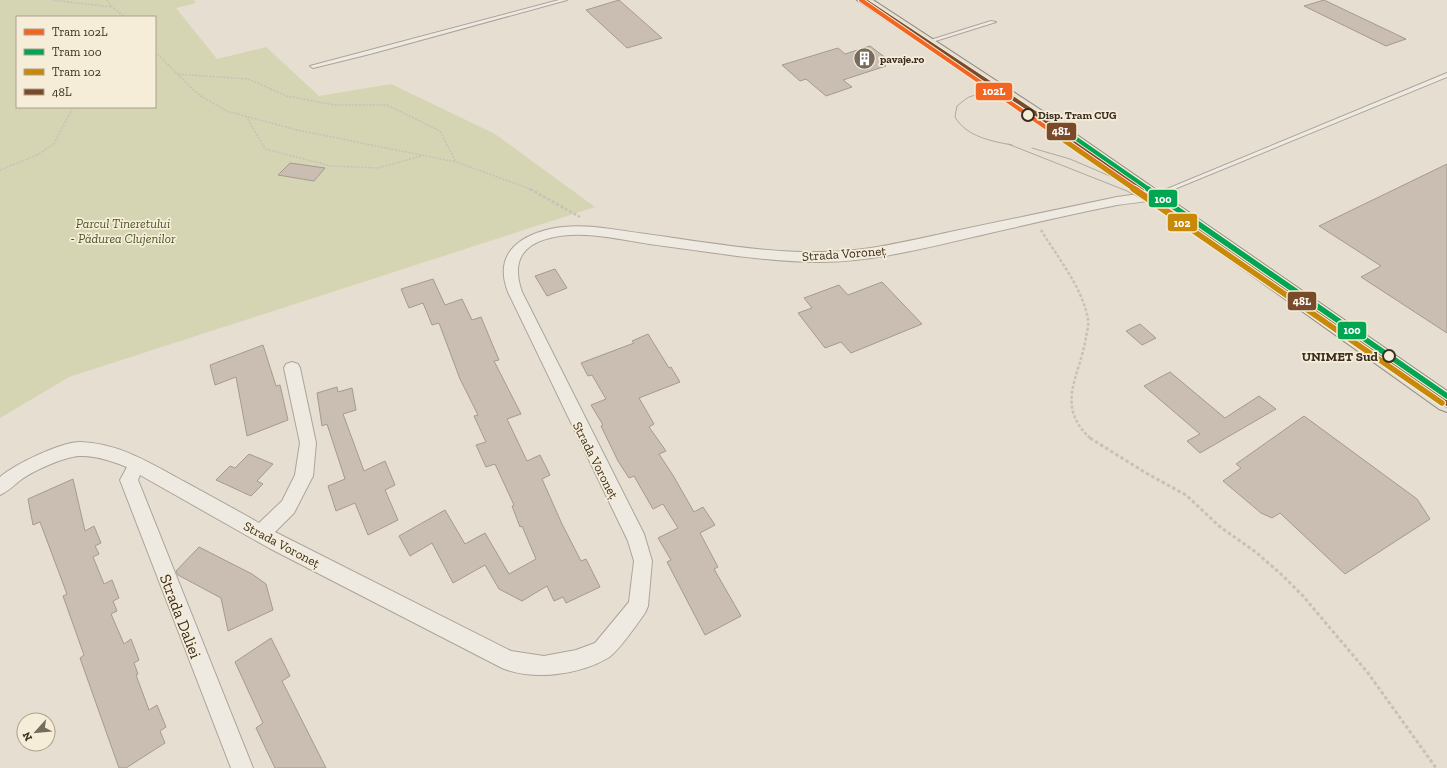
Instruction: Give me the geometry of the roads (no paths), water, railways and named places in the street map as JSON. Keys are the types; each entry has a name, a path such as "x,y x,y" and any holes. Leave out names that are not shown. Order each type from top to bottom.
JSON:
{"main road":[{"path":"864,0 1153,196 1447,402"}],"street":[{"name":"Strada Voroneț","path":"0,487 17,473 48,458 79,449 111,453 137,464 261,534 508,661 544,666 576,660 602,650 638,606 643,561 637,540 526,316 511,281 510,267 515,253 526,243 544,234 563,230 592,231 758,254 824,257 883,251 1117,200 1153,196"},
{"path":"261,534 288,507 304,476 308,444 292,368"},
{"name":"Strada Daliei","path":"137,464 129,480 242,768"}],"lane":[{"path":"313,66 368,53 565,0"},
{"path":"927,42 992,22"},
{"path":"1153,196 1447,75"}],"tram line":[{"name":"102L","path":"861,0 1176,217"},
{"path":"1009,144 988,140 973,134 966,129 955,117 957,106 969,97 981,94 1008,98 1035,111 1068,133"},
{"name":"100","path":"1068,133 1447,396"},
{"name":"102","path":"1063,140 1442,403"},
{"path":"1009,144 1127,191 1176,217 1447,408"},
{"path":"1032,148 1070,159 1131,185"}],"place":[{"name":"pavaje.ro","path":"864,59"},
{"name":"Disp. Tram CUG","path":"1028,115"},
{"name":"UNIMET Sud","path":"1389,356"}],"park label":[{"name":"Parcul Tineretului - Pădurea Clujenilor","path":"123,230"}]}
